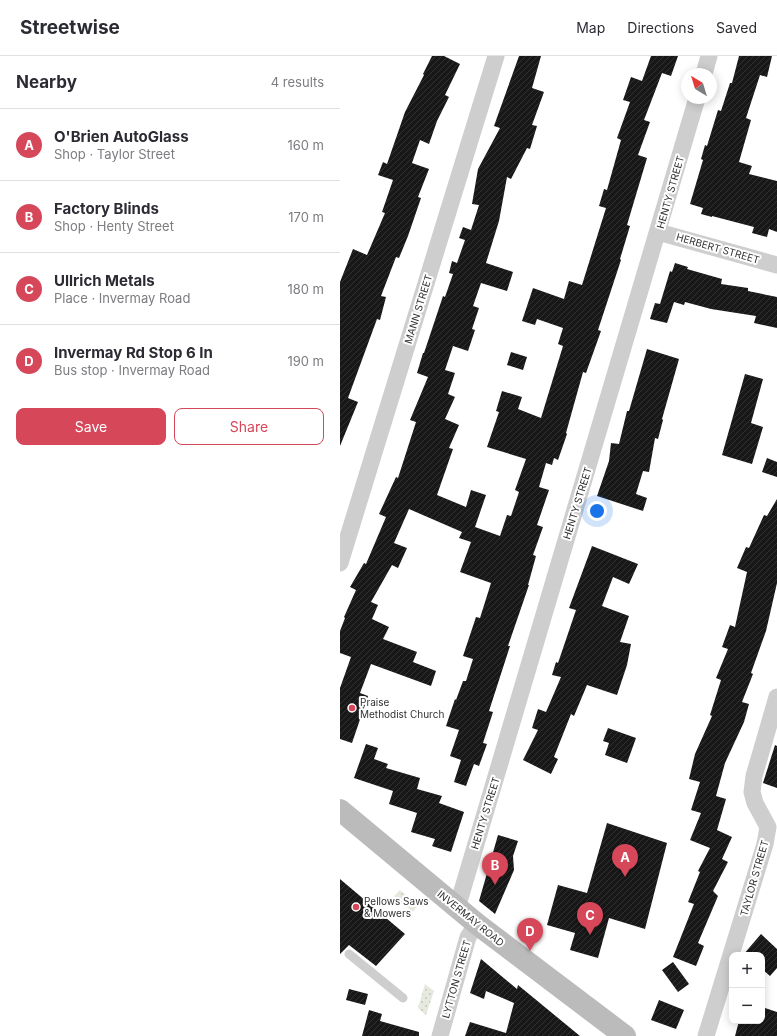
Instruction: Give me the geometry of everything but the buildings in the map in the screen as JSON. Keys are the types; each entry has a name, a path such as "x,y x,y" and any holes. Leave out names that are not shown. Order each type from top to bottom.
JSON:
{"main road":[{"name":"INVERMAY ROAD","path":"340,810 477,924 625,1036"}],"street":[{"name":"MANN STREET","path":"340,563 496,56"},
{"path":"706,68 709,56"},
{"name":"HENTY STREET","path":"457,908 695,104"},
{"name":"HERBERT STREET","path":"658,232 777,265"},
{"name":"TAYLOR STREET","path":"706,1036 765,844 772,827 755,804 752,792 754,776 777,697"},
{"name":"LYTTON STREET","path":"440,1036 468,937 477,924"}],"lane":[{"path":"349,954 403,998"}],"shaded area":[{"path":"400,890 418,905 413,912 394,896"},
{"path":"425,984 434,991 426,1015 418,1008"}],"place":[{"name":"Praise Methodist Church","path":"352,708"},
{"name":"O'Brien AutoGlass","path":"625,877"},
{"name":"Factory Blinds","path":"495,885"},
{"name":"Pellows Saws & Mowers","path":"356,907"},
{"name":"Ullrich Metals","path":"590,935"},
{"name":"Invermay Rd Stop 6 In","path":"530,951"}]}
